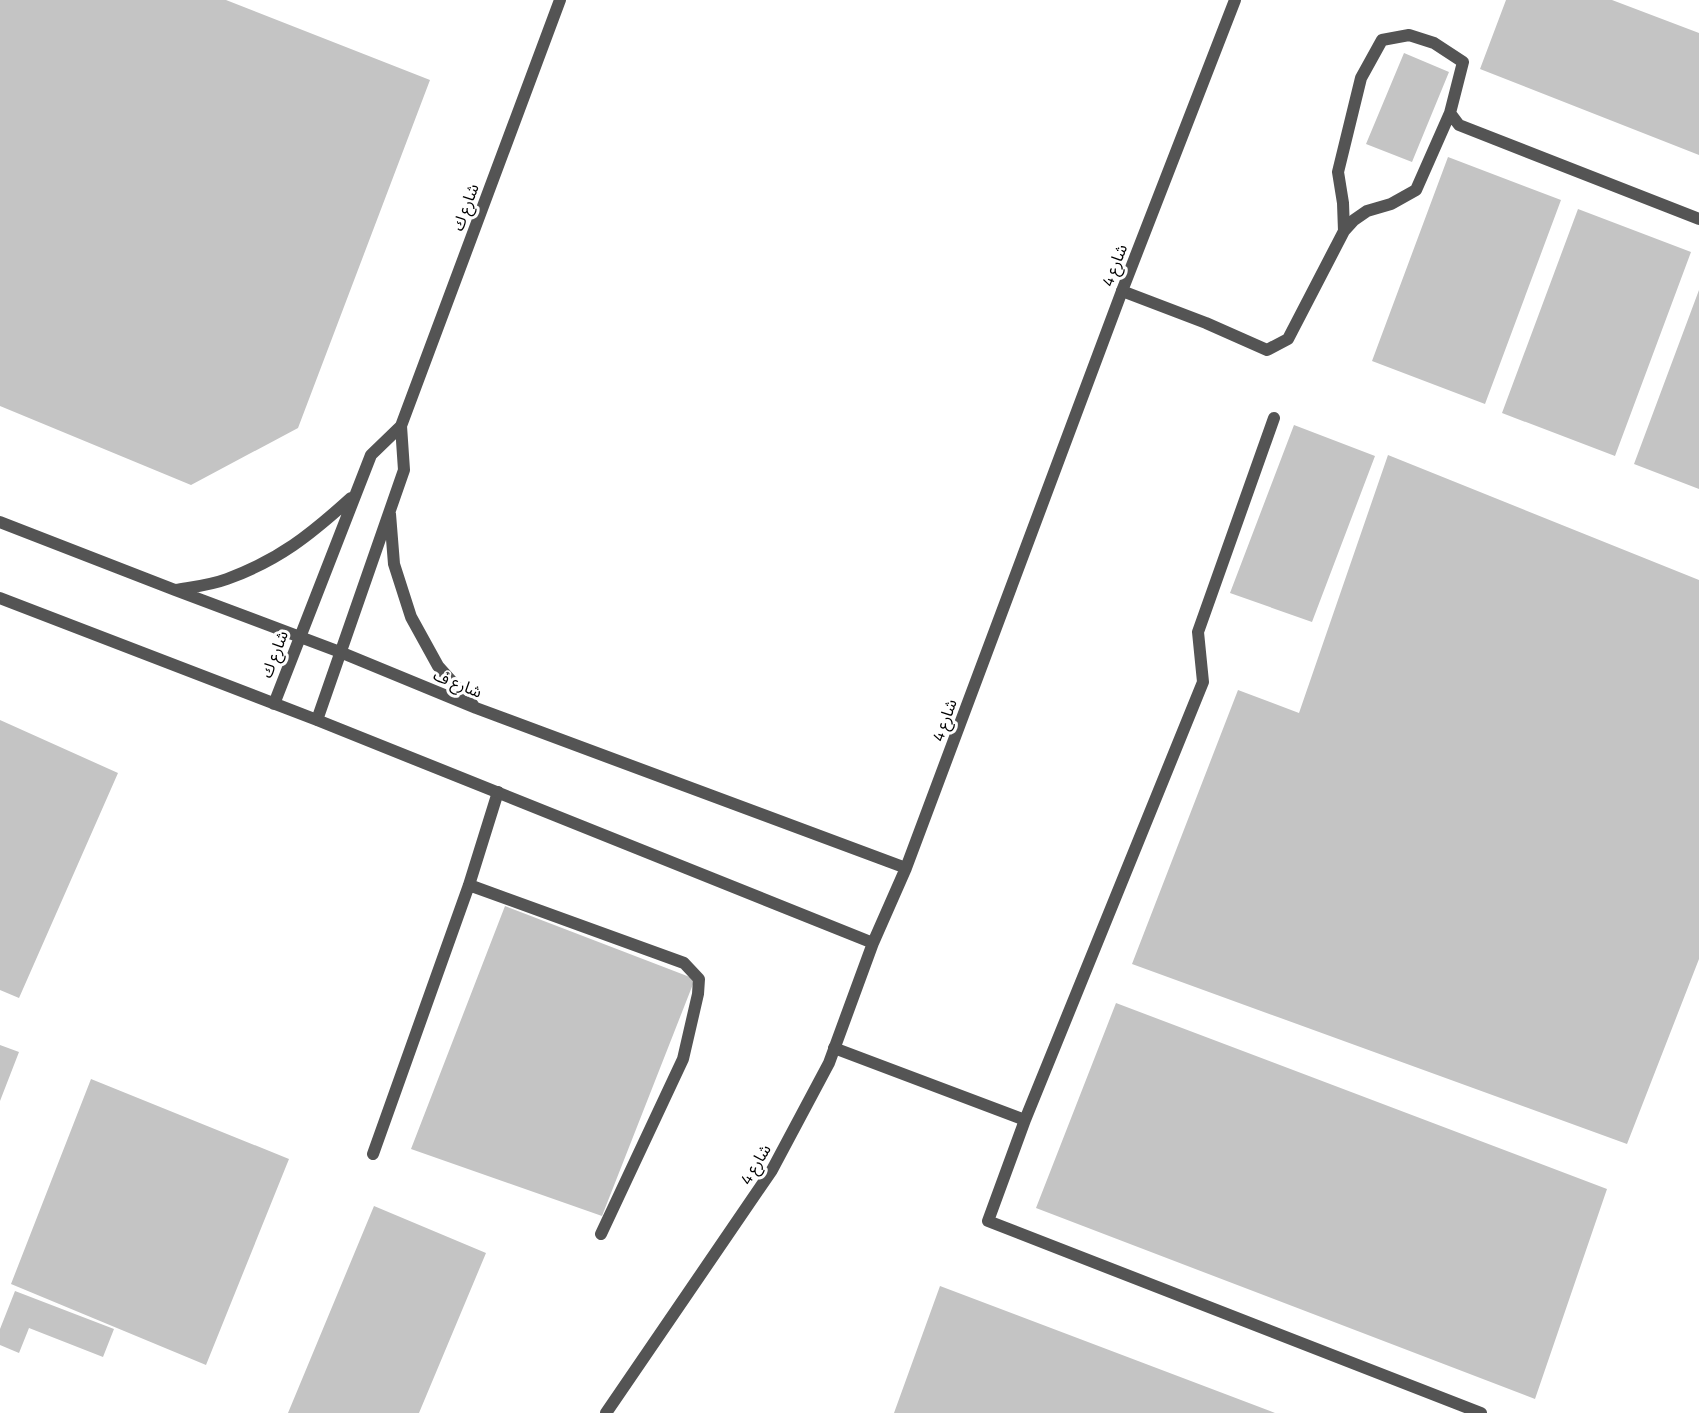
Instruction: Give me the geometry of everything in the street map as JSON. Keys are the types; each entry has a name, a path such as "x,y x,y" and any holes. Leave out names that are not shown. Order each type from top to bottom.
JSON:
{"street":[{"name":"شارع ك","path":"317,720 389,507 404,470 401,426 560,0"},
{"name":"شارع 4","path":"606,1413 772,1170 829,1063 873,943 906,868 1122,291 1235,0"},
{"path":"1122,291 1206,323 1267,350 1288,339 1344,231 1367,211 1391,204 1416,190 1450,113 1463,62 1434,43 1409,35 1382,40 1361,78 1338,172 1343,203 1344,231"},
{"path":"1450,113 1460,125 1699,219"},
{"path":"1274,418 1198,632 1203,682 1025,1120 988,1221 1481,1413"},
{"name":"شارع ك","path":"274,704 371,454 401,426"},
{"path":"175,590 225,580 271,561 314,532 354,495"},
{"path":"389,507 394,564 411,617 438,666 476,708"},
{"name":"شارع ف","path":"0,522 340,652 476,708 906,868"},
{"path":"0,598 317,720 873,943"},
{"path":"373,1154 469,885 498,792"},
{"path":"469,885 684,963 699,979 698,994 683,1059 601,1234"},
{"path":"834,1048 1025,1120"}],"building":[{"path":"0,0 226,0 430,80 298,428 191,485 0,406"},
{"path":"1506,0 1612,0 1699,33 1699,155 1480,69"},
{"path":"1404,53 1449,72 1412,162 1366,144"},
{"path":"1448,157 1561,200 1485,404 1372,361"},
{"path":"1578,209 1691,252 1615,456 1502,413"},
{"path":"1699,290 1699,489 1634,464"},
{"path":"1294,425 1375,456 1312,622 1230,593"},
{"path":"1388,455 1699,580 1699,959 1627,1144 1132,964 1238,690 1299,713"},
{"path":"0,720 118,773 19,998 0,990"},
{"path":"505,906 695,979 602,1216 411,1149"},
{"path":"1116,1003 1607,1189 1535,1399 1036,1208"},
{"path":"0,1045 19,1052 0,1101"},
{"path":"91,1079 289,1159 206,1365 11,1284"},
{"path":"374,1206 486,1253 419,1413 288,1413"},
{"path":"940,1286 1275,1413 894,1413"},
{"path":"15,1291 114,1329 103,1357 29,1328 19,1353 0,1345 0,1329"}]}
